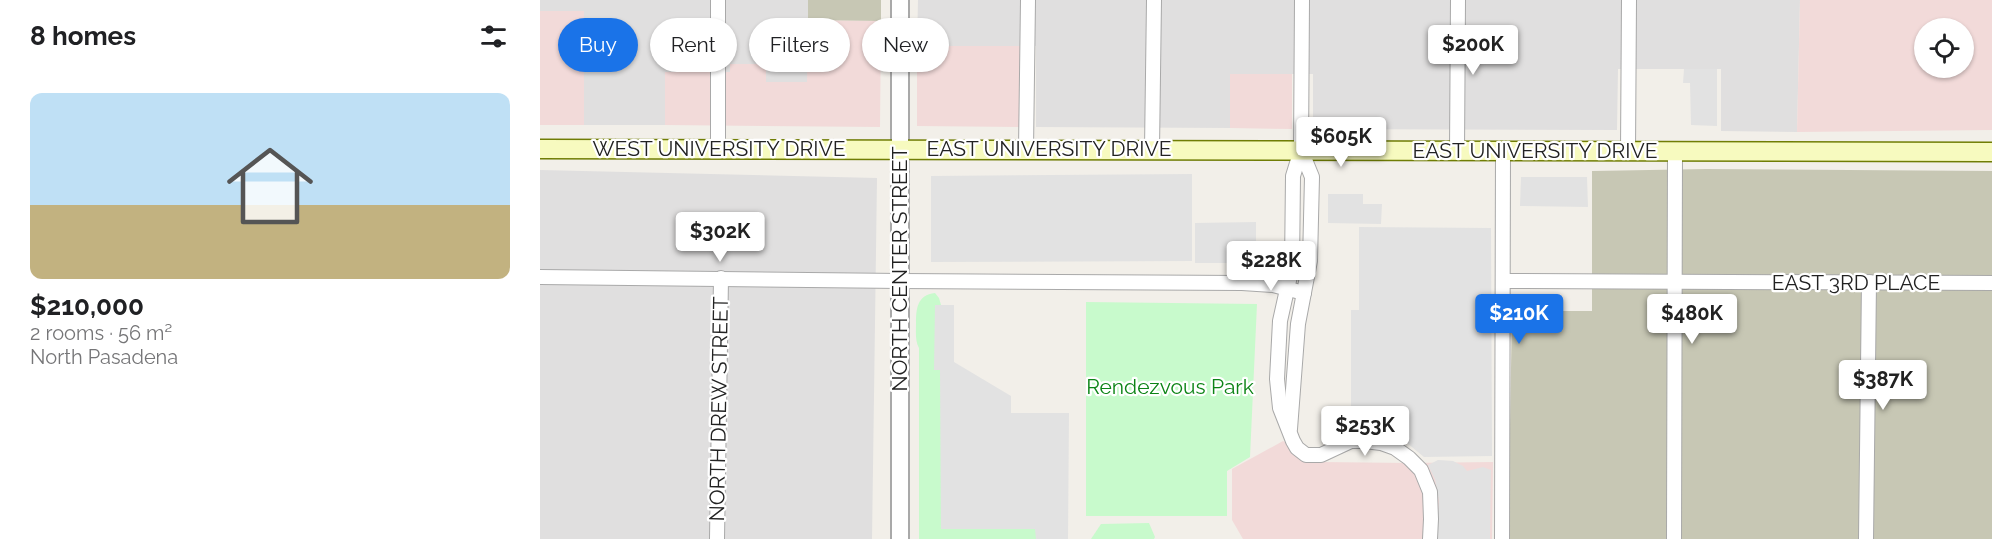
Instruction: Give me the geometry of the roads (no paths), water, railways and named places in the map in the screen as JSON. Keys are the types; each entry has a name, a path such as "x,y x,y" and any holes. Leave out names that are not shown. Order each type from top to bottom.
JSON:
{"main road":[{"name":"WEST UNIVERSITY DRIVE","path":"540,148 899,149"},
{"name":"EAST UNIVERSITY DRIVE","path":"899,149 1992,152"}],"street":[{"path":"718,0 718,148"},
{"name":"NORTH CENTER STREET","path":"900,0 900,539"},
{"path":"1026,149 1028,0"},
{"path":"1152,149 1154,0"},
{"path":"1302,0 1301,150 1293,176 1293,253 1288,289 1280,321 1277,379 1280,408 1297,448 1306,455 1321,455 1351,441 1381,443 1395,448 1409,458 1421,470 1430,492 1430,539"},
{"path":"1457,151 1458,0"},
{"path":"1628,151 1629,0"},
{"path":"1289,432 1298,324 1310,261 1312,177 1301,150"},
{"path":"1502,539 1503,151"},
{"path":"1674,539 1676,151"},
{"path":"540,277 1242,283 1273,285 1304,293"},
{"name":"NORTH DREW STREET","path":"717,539 721,278"},
{"name":"EAST 3RD PLACE","path":"1503,281 1992,283"},
{"path":"1866,539 1869,282"}],"park label":[{"name":"Rendezvous Park","path":"1170,387"}]}
